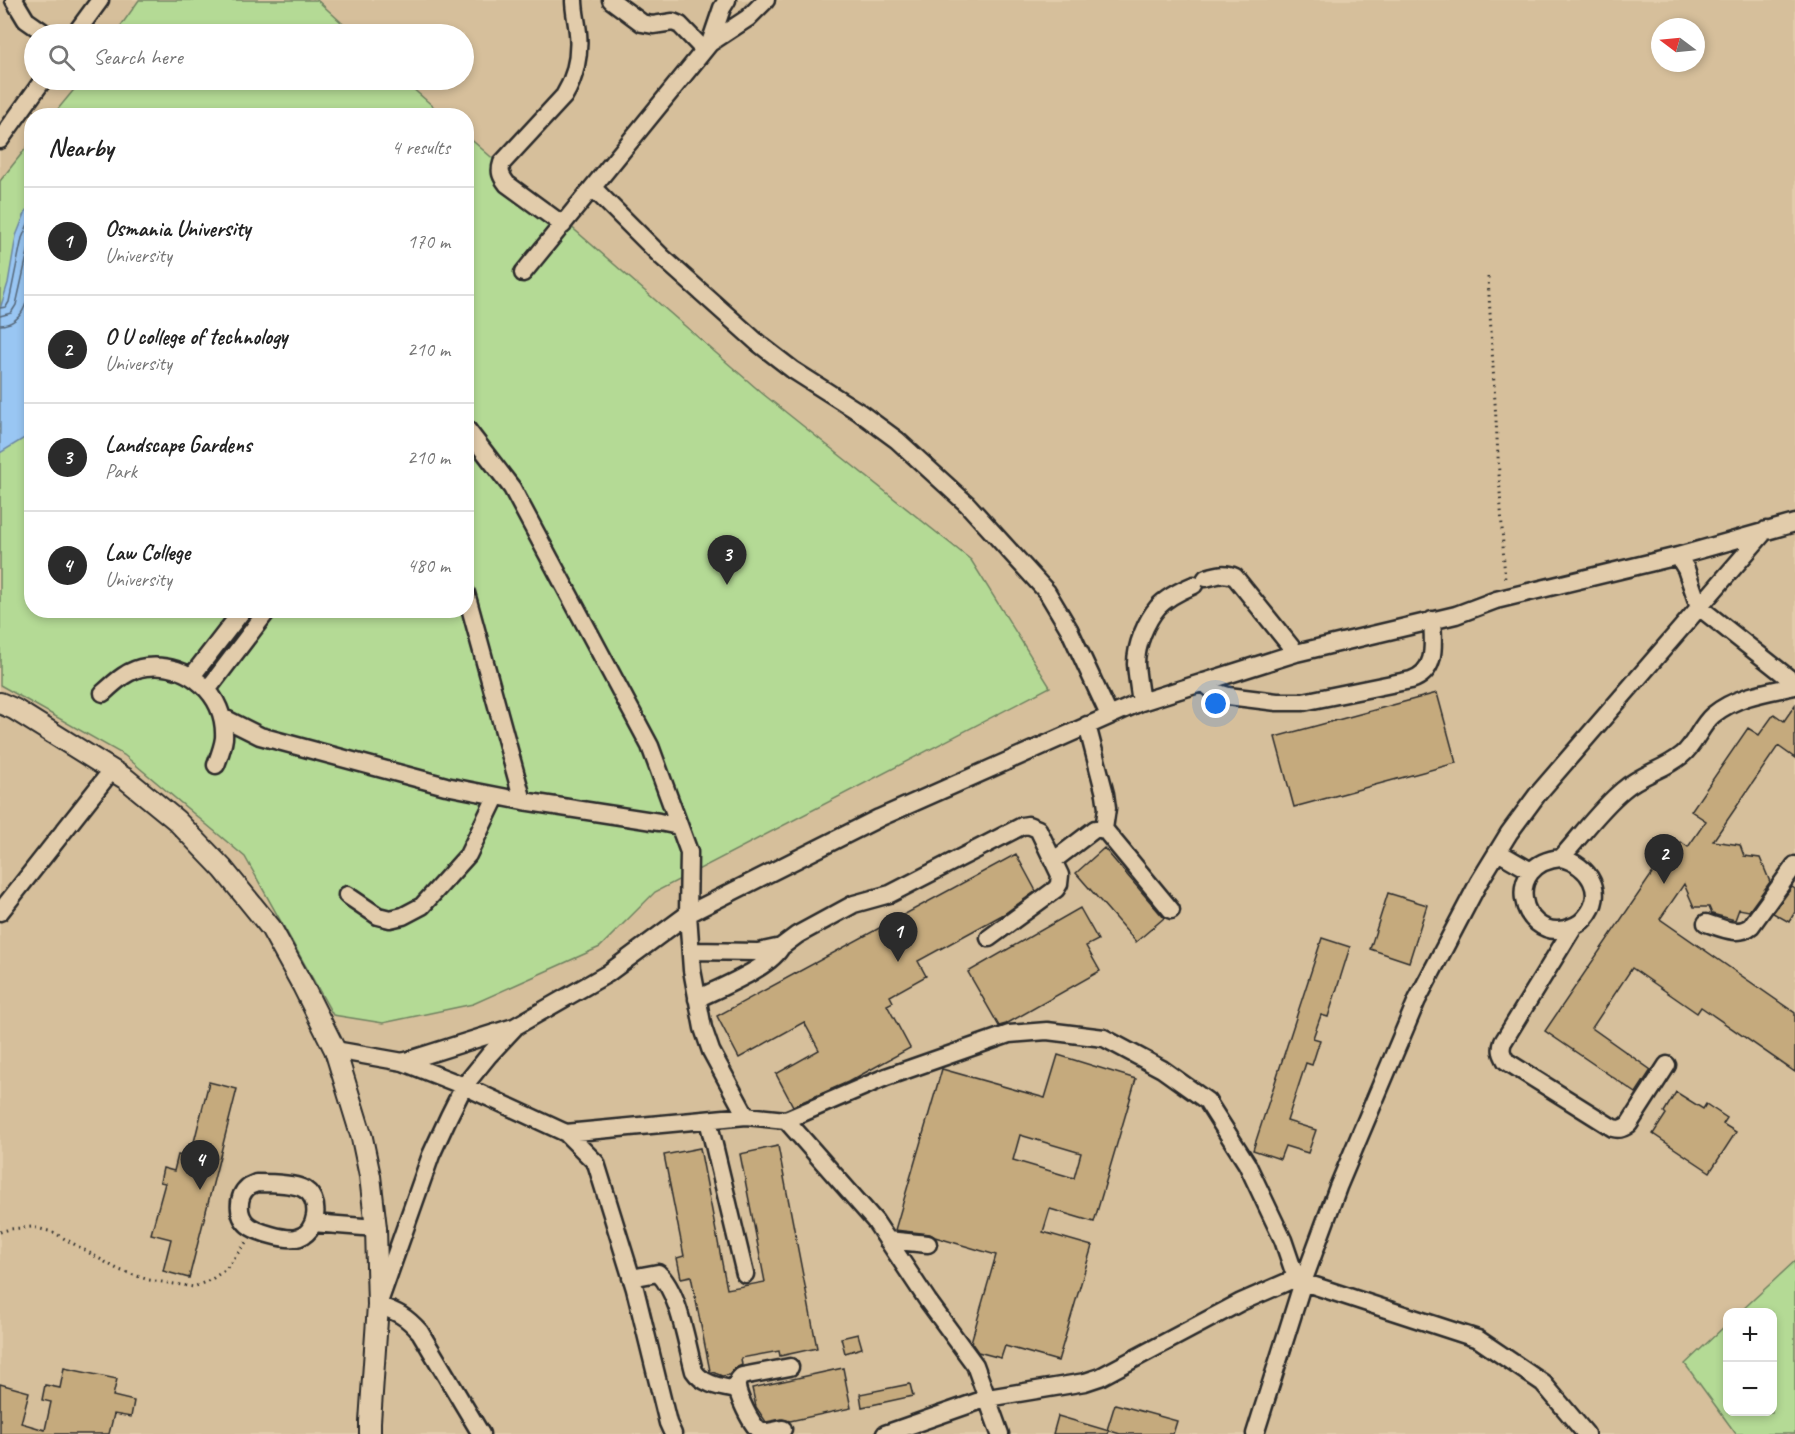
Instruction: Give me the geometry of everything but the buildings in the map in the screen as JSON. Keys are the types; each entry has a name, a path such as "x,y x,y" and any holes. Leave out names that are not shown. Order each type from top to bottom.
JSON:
{"main road":[{"path":"0,703 14,709 126,779 176,820 223,869 270,928 335,1050 362,1138 370,1176 376,1228 378,1305 370,1434"}],"street":[{"path":"14,0 26,20 32,24"},
{"path":"82,24 100,0"},
{"path":"563,225 507,183 501,176 500,170 502,163 570,87 579,46 574,0"},
{"path":"610,0 642,23 653,26 673,22 680,24 707,46"},
{"path":"707,46 727,0"},
{"path":"524,273 707,46 748,18 766,0"},
{"path":"0,140 36,90"},
{"path":"593,188 662,257 758,343 793,370 859,412 897,440 967,504 1047,592 1069,629 1109,715"},
{"path":"474,438 512,488 651,746 689,852 688,914 697,999 703,1028 711,1051 746,1116"},
{"path":"403,1062 516,1026 608,974 688,914 879,818 1141,702 1296,653 1456,615 1506,598 1678,556 1795,523"},
{"path":"1255,1434 1300,1280 1417,1000 1479,882 1537,795 1767,530"},
{"path":"1678,556 1686,569 1699,607 1795,684"},
{"path":"1141,702 1136,662 1146,626 1159,607 1178,592 1220,574 1234,577 1296,653"},
{"path":"192,676 237,618"},
{"path":"208,689 262,618"},
{"path":"473,618 523,801"},
{"path":"1203,682 1215,692 1228,696 1277,702 1303,702 1411,680 1422,675 1433,656 1432,620"},
{"path":"103,693 122,676 145,667 169,667 192,676 208,689 221,713 224,739 216,765"},
{"path":"1562,858 1623,790 1642,776 1665,768 1685,753 1713,715 1753,694 1795,684"},
{"path":"222,717 260,736 446,786 679,826"},
{"path":"1087,725 1105,794 1107,808 1104,830"},
{"path":"0,912 112,770"},
{"path":"346,895 378,916 390,919 403,916 422,906 468,855 496,796"},
{"path":"697,999 745,976 776,955 781,947 797,935 854,904 890,894 1028,825 1038,830 1061,879 1056,889 989,938"},
{"path":"1053,861 1095,829 1104,830 1171,910"},
{"path":"1498,852 1531,871"},
{"path":"1562,858 1582,867 1593,886 1594,898 1591,909 1584,919 1563,930 1550,929 1539,924 1524,904 1523,892 1531,871 1550,859 1562,858"},
{"path":"1706,923 1737,932 1745,931 1795,865"},
{"path":"1574,926 1503,1042 1502,1055 1506,1061 1618,1129 1629,1124 1667,1065"},
{"path":"691,951 758,952 781,947"},
{"path":"481,1434 420,1332 396,1311 378,1305 431,1155 449,1116 464,1086 516,1026"},
{"path":"566,1133 746,1116 786,1120 886,1077 1009,1034 1047,1030 1104,1038 1162,1069 1207,1101 1247,1164 1300,1280"},
{"path":"335,1050 403,1062 464,1086 566,1133 596,1163 632,1278 668,1423 673,1434"},
{"path":"708,1120 745,1274"},
{"path":"786,1120 875,1221 928,1301 975,1365 1000,1434"},
{"path":"256,1183 303,1188 314,1201 316,1212 313,1223 310,1232 303,1236 295,1239 285,1238 254,1229 245,1223 240,1207 247,1188 256,1183"},
{"path":"313,1223 376,1228"},
{"path":"887,1240 928,1244"},
{"path":"632,1278 658,1273 666,1280 673,1292 694,1371 709,1383 737,1390"},
{"path":"885,1434 988,1398 1085,1382 1100,1377 1241,1302 1300,1280 1478,1339 1543,1383 1586,1434"},
{"path":"783,1429 760,1432 741,1402 737,1384 742,1376 790,1367"}],"path":[{"path":"1488,277 1506,598"},
{"path":"0,1232 32,1227 53,1232 119,1270 149,1280 194,1287 212,1279 226,1269 245,1245 254,1229"}],"shaded area":[{"path":"0,0 1795,0 1795,1434 0,1434"}],"green space":[{"path":"139,0 317,0 343,24 122,24"},
{"path":"74,90 414,90 435,108 59,108"},
{"path":"474,142 763,394 971,560 1050,687 655,892 600,947 473,1004 383,1023 333,1015 245,857 124,755 0,685 0,181 24,151 24,618 474,618"},
{"path":"1795,1261 1795,1434 1736,1434 1685,1364 1723,1328 1723,1416 1777,1416 1777,1308 1744,1308"}],"water":[{"path":"24,216 24,438 0,453 0,309 8,283 16,236"}],"place":[{"name":"Landscape Gardens","path":"727,585"},
{"name":"O U college of technology","path":"1664,884"},
{"name":"Osmania University","path":"898,962"},
{"name":"Law College","path":"200,1190"}]}
